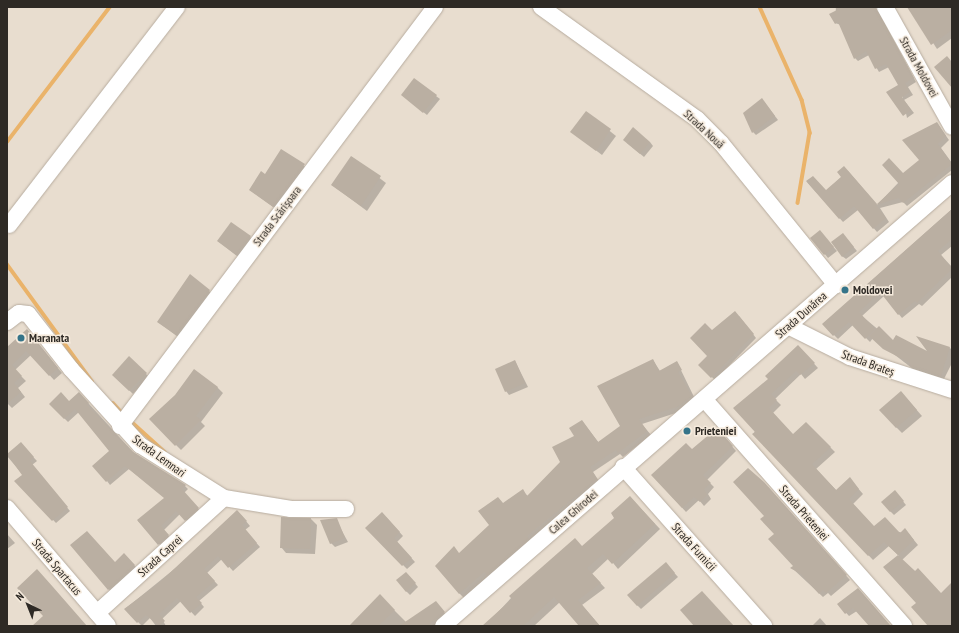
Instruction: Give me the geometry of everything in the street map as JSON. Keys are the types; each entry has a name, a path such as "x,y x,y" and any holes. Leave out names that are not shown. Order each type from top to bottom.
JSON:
{"street":[{"path":"9,225 177,7"},
{"name":"Strada Scărișoara","path":"120,426 435,7"},
{"name":"Strada Nouă","path":"541,7 697,119 721,143 836,285"},
{"name":"Strada Moldovei","path":"885,7 952,127"},
{"name":"Strada Dunărea","path":"704,400 952,183"},
{"name":"Strada Lemnari","path":"7,322 24,312 120,426 169,466 224,498 291,509 346,509"},
{"name":"Strada Brateș","path":"788,326 850,357 952,390"},
{"name":"Calea Ghirodei","path":"443,626 623,468 704,400"},
{"name":"Strada Prieteniei","path":"704,400 904,626"},
{"name":"Strada Furnicii","path":"623,468 764,626"},
{"name":"Strada Caprei","path":"96,613 224,498"},
{"name":"Strada Spartacus","path":"7,508 108,626"}],"building":[{"path":"835,7 876,7 914,78 905,83 910,92 902,97 911,110 903,116 886,92 898,85 886,64 875,69 866,51 854,59 838,22 835,24 829,14 837,10"},
{"path":"907,7 952,7 952,30 931,45"},
{"path":"947,56 952,62 952,88 934,67"},
{"path":"414,78 437,95 423,113 401,95"},
{"path":"762,98 775,116 752,133 743,113"},
{"path":"586,111 611,129 596,151 570,132"},
{"path":"937,122 946,136 938,144 952,164 903,203 899,198 876,205 886,218 873,229 854,206 839,219 806,181 813,176 826,190 841,177 837,172 844,166 877,204 899,184 882,165 889,158 903,173 919,160 902,140"},
{"path":"633,127 650,142 640,154 623,140"},
{"path":"281,149 305,164 273,207 249,190 261,171 265,174"},
{"path":"351,156 381,176 361,206 331,185"},
{"path":"952,209 952,239 938,251 952,269 917,303 915,301 898,315 880,292 859,312 875,329 865,339 849,322 833,336 822,324"},
{"path":"231,222 251,236 236,255 217,241"},
{"path":"820,230 834,247 824,255 810,238"},
{"path":"843,233 854,247 842,257 831,242"},
{"path":"190,274 210,290 176,335 157,322"},
{"path":"735,311 754,334 711,378 698,365 707,356 690,338 705,323 712,330"},
{"path":"879,326 893,340 896,335 927,351 916,336 950,347 941,376 909,366 910,363 883,349 869,336"},
{"path":"27,329 58,368 49,376 26,351 12,365 22,376 14,383 21,392 7,404 7,347"},
{"path":"798,345 815,363 800,375 796,371 771,394 777,400 769,408 793,434 806,422 831,447 812,464 836,490 850,477 859,489 849,499 874,526 885,517 900,533 905,528 914,540 898,555 884,542 868,556 752,434 755,432 733,408 768,379 765,376"},
{"path":"129,356 147,373 129,391 112,375"},
{"path":"653,359 659,371 677,361 682,370 678,372 692,396 677,407 639,419 647,431 618,453 616,450 590,467 597,479 527,536 529,539 487,575 484,572 459,594 435,566 454,546 459,553 489,525 478,511 498,497 503,503 523,489 527,496 560,462 552,447 574,436 569,428 582,420 598,442 620,426 597,386"},
{"path":"515,360 525,383 505,392 495,369"},
{"path":"194,369 218,387 196,416 201,420 175,446 149,419 175,395"},
{"path":"901,391 917,410 896,428 879,410"},
{"path":"61,392 69,401 79,392 89,403 87,405 133,452 186,485 182,489 199,508 185,521 176,511 161,526 169,535 158,545 137,520 164,498 125,466 106,482 92,466 109,451 75,409 64,419 49,404"},
{"path":"717,428 733,446 703,475 711,483 704,489 707,495 700,502 694,497 682,508 651,475 686,443 692,449"},
{"path":"21,442 34,457 30,461 68,507 52,521 14,481 22,475 7,454"},
{"path":"748,468 764,482 847,575 826,593 823,590 819,594 801,574 790,568 793,566 768,539 774,534 760,519 764,516 733,482"},
{"path":"895,490 904,501 890,512 881,502"},
{"path":"630,496 655,524 612,564 603,554 587,568 601,583 578,600 600,626 579,626 554,597 523,626 482,626 512,599 509,596 575,538 582,546 614,518 611,513"},
{"path":"237,510 247,521 242,525 257,543 228,568 218,556 204,569 215,581 196,597 202,603 190,613 177,598 159,614 165,621 159,626 146,615 137,623 124,609 159,583"},
{"path":"382,512 400,532 394,538 412,558 402,566 365,528"},
{"path":"281,517 311,518 310,549 280,548"},
{"path":"337,518 345,538 330,544 320,520"},
{"path":"87,531 115,562 124,553 135,565 108,590 70,545"},
{"path":"898,555 915,571 918,568 941,593 952,582 952,626 928,626 911,607 916,603 883,567"},
{"path":"666,562 675,573 637,606 627,595"},
{"path":"37,569 87,626 32,626 43,616 17,588"},
{"path":"406,572 416,583 406,592 396,580"},
{"path":"858,588 891,626 869,626 853,608 845,614 837,604"},
{"path":"702,591 734,626 694,626 680,610"},
{"path":"380,594 395,610 378,626 349,626"},
{"path":"436,601 445,612 427,626 399,626"}],"waterway":[{"path":"7,142 110,7"},
{"path":"760,7 802,100 810,133 798,203"},
{"path":"7,264 92,381"},
{"path":"113,403 122,413"},
{"path":"133,423 165,452"}],"place":[{"name":"Moldovei","path":"845,290"},
{"name":"Maranata","path":"21,338"},
{"name":"Prieteniei","path":"687,431"}]}
